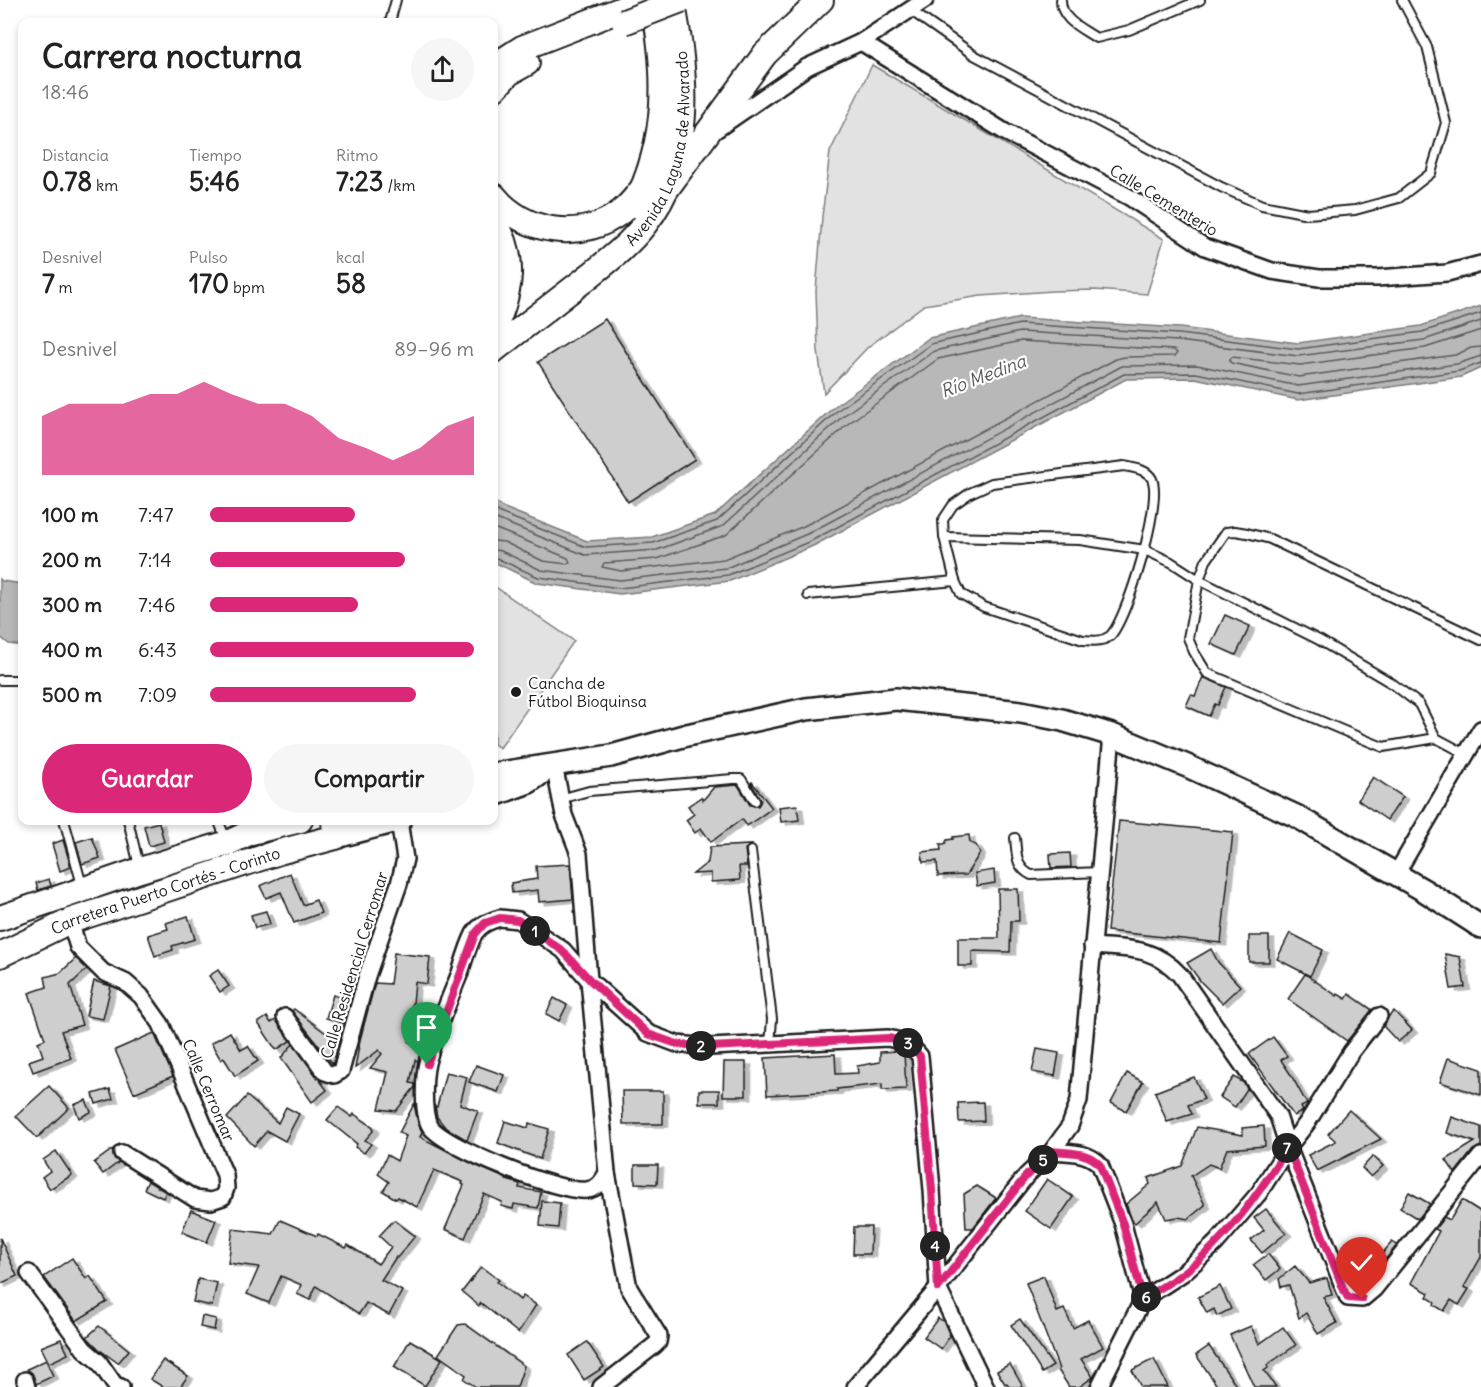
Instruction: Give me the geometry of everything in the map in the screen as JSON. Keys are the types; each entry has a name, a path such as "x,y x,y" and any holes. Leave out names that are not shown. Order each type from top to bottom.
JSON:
{"main road":[{"path":"498,85 509,74 531,61 623,16 645,0"},
{"name":"Avenida Laguna de Alvarado","path":"653,0 663,59 664,92 661,126 654,158 654,189"},
{"name":"Avenida Laguna de Alvarado","path":"498,347 588,277 629,217 654,189 679,146 684,107 682,63 672,0"},
{"path":"498,63 522,48 681,0"},
{"path":"498,202 522,221 546,229 572,230 599,225 622,212 654,189 703,140 765,54 821,0"},
{"path":"498,228 507,253 509,279 505,305 498,319"},
{"path":"498,773 611,756 687,735 806,709 896,699 1021,712 1062,720 1112,735 1187,766 1296,816 1481,927"},
{"path":"498,794 529,783 554,765"},
{"path":"335,829 368,825"},
{"name":"Carretera Puerto Cortés - Corinto","path":"0,918 140,870 228,843 257,826"},
{"name":"Carretera Puerto Cortés - Corinto","path":"0,955 70,921 279,852 335,829"}],"street":[{"path":"703,140 807,67 861,42 925,0"},
{"name":"Calle Cementerio","path":"861,42 1005,132 1129,197 1205,248 1272,271 1318,278 1377,278 1448,273 1481,264"},
{"path":"1396,874 1481,729"},
{"path":"855,1387 938,1288 1026,1176 1052,1151 1070,1126 1079,1100 1112,735"},
{"path":"554,765 560,799 579,854 606,1173 629,1288 659,1336 656,1345 602,1387"},
{"name":"Calle Residencial Cerromar","path":"285,1017 325,1072 334,1075 341,1071 367,976 399,884 405,859 401,825"},
{"path":"606,1173 600,1185 589,1190 575,1191 512,1171 445,1139 430,1127 426,1117 427,1064 475,934 485,923 500,918 518,920 563,951 590,980 648,1034 677,1044 710,1047 888,1038 908,1042 920,1056 938,1288 986,1387"},
{"name":"Calle Cerromar","path":"70,921 78,947 103,972 125,982 141,996 161,1024 225,1175 226,1188 223,1197 211,1201 195,1199 122,1153"},
{"path":"1092,946 1133,949 1152,954 1167,962 1180,975 1278,1116 1348,1298 1362,1299 1374,1289 1481,1156"},
{"path":"1099,1387 1143,1299 1182,1274 1216,1243 1259,1193 1288,1147 1307,1123 1351,1052 1379,1016"},
{"path":"1052,1151 1084,1154 1094,1158 1100,1165 1123,1224 1143,1299"},
{"path":"29,1273 84,1349 99,1362 115,1385 121,1387"}],"lane":[{"path":"391,18 396,0"},
{"path":"1061,0 1070,21 1096,38 1129,30 1200,0"},
{"path":"910,10 974,55 1221,188 1263,205 1308,214 1355,210 1399,198 1431,173 1446,123 1427,47 1402,0"},
{"path":"1124,466 1142,470 1151,477 1154,488 1145,550 1117,628 1107,638 1097,641 1083,640 984,607 961,594 955,581 944,537 943,520 953,505 970,492 992,483 1124,466"},
{"path":"1436,738 1383,747 1206,673 1188,638 1199,580 1206,561 1226,532 1246,532 1270,539 1481,640"},
{"path":"944,537 1080,540 1145,550 1171,562 1199,580 1319,640 1393,684 1419,704 1436,738 1466,754"},
{"path":"808,595 955,581"},
{"path":"0,680 18,681"},
{"path":"560,799 589,791 741,779 755,801"},
{"path":"65,825 84,891"},
{"path":"129,825 140,870"},
{"path":"220,825 228,843"},
{"path":"1015,838 1018,863 1023,871 1031,875 1099,872"},
{"path":"751,851 772,1019 770,1045"}],"shaded area":[{"path":"872,65 1164,239 1147,294 1095,290 1053,291 981,296 924,305 868,347 824,393 818,351 816,291 830,152"},
{"name":"Cancha de Fútbol Bioquinsa","path":"498,589 574,641 500,748 498,747"}],"water":[{"name":"Río Medina","path":"1481,306 1481,368 1461,377 1298,400 1195,378 1126,379 813,546 730,581 620,594 537,583 498,564 498,504 587,541 652,537 715,515 835,406 929,338 1020,318 1180,328 1298,343 1421,326"},
{"path":"0,579 18,583 18,645 9,644 0,637"}],"building":[{"path":"605,319 695,459 628,502 538,362"},
{"path":"1225,615 1250,626 1236,655 1211,644"},
{"path":"1203,677 1226,687 1218,705 1215,704 1209,716 1186,706 1191,695 1195,696"},
{"path":"1373,777 1403,797 1387,820 1358,800"},
{"path":"752,782 772,808 747,826 742,819 711,842 701,828 695,833 686,820 694,814 688,806 701,797 703,800 714,787 738,785 750,805 758,806 761,800"},
{"path":"797,805 799,820 781,822 779,807"},
{"path":"1119,821 1233,832 1221,943 1107,931"},
{"path":"160,825 164,842 149,846 144,826"},
{"path":"969,835 970,843 976,845 980,853 966,875 938,876 937,861 923,862 922,852 941,850 940,844 945,844 947,840"},
{"path":"92,837 100,858 82,864 76,842"},
{"path":"63,840 71,867 60,871 52,844"},
{"path":"751,845 745,849 747,866 739,866 740,880 711,882 711,873 693,874 708,862 710,847"},
{"path":"1070,853 1071,867 1051,868 1050,854"},
{"path":"570,864 573,899 539,902 538,890 512,893 511,883 537,879 536,866"},
{"path":"994,870 995,883 977,886 975,873"},
{"path":"290,873 303,905 316,900 321,913 294,923 281,892 266,898 260,886"},
{"path":"49,879 51,886 38,890 36,883"},
{"path":"998,889 1018,889 1019,921 1011,921 1010,952 972,951 972,966 958,966 958,938 999,938"},
{"path":"266,911 270,924 255,928 251,915"},
{"path":"188,916 195,939 172,946 173,950 155,956 148,935 168,929 166,923"},
{"path":"1290,933 1323,950 1310,976 1277,959"},
{"path":"1249,936 1269,936 1269,962 1249,962"},
{"path":"1211,949 1218,962 1240,986 1222,1003 1201,982 1187,963"},
{"path":"394,953 430,957 427,984 415,982 412,1003 409,1042 422,1044 418,1061 415,1060 410,1083 415,1084 415,1087 396,1111 379,1109 388,1072 370,1068 382,1054 379,1050 355,1068 375,983 390,984"},
{"path":"1445,954 1460,957 1465,987 1451,989"},
{"path":"76,958 87,969 70,985 82,1025 61,1031 71,1058 33,1072 29,1061 43,1056 38,1042 45,1039 29,993 47,987 45,977 60,973"},
{"path":"218,970 229,986 220,992 209,976"},
{"path":"1305,974 1337,996 1338,994 1346,999 1349,994 1372,1010 1347,1041 1288,999"},
{"path":"94,981 111,986 103,1019 86,1016"},
{"path":"333,995 350,1000 344,1023 326,1018"},
{"path":"554,998 567,1005 559,1021 546,1014"},
{"path":"294,1009 339,1043 333,1064 292,1011"},
{"path":"1394,1011 1412,1030 1398,1042 1383,1026"},
{"path":"267,1017 271,1023 276,1020 290,1041 276,1050 258,1023"},
{"path":"230,1032 241,1050 248,1046 258,1061 235,1076 224,1058 221,1060 211,1043"},
{"path":"154,1033 173,1076 134,1093 115,1050"},
{"path":"1273,1037 1287,1056 1281,1060 1307,1104 1301,1107 1303,1111 1294,1116 1249,1054"},
{"path":"293,1044 327,1090 312,1102 281,1058"},
{"path":"1037,1049 1059,1053 1055,1076 1032,1072"},
{"path":"880,1052 904,1053 906,1089 882,1090 882,1084 837,1089 837,1091 767,1095 765,1058 835,1054 836,1074 858,1073 857,1066 880,1062"},
{"path":"1448,1058 1481,1069 1481,1095 1440,1082"},
{"path":"724,1062 746,1062 746,1096 723,1096"},
{"path":"476,1065 504,1075 498,1092 469,1082"},
{"path":"446,1072 467,1077 460,1104 478,1111 467,1140 445,1127 437,1117 435,1106 437,1107"},
{"path":"1127,1073 1143,1082 1126,1111 1111,1103"},
{"path":"1194,1077 1204,1099 1188,1105 1192,1114 1167,1122 1155,1092"},
{"path":"1234,1077 1244,1083 1247,1089 1235,1107 1220,1097"},
{"path":"49,1086 69,1108 37,1138 16,1116"},
{"path":"110,1089 113,1099 96,1104 93,1094"},
{"path":"699,1090 719,1090 719,1103 699,1103"},
{"path":"622,1091 663,1091 663,1124 623,1124"},
{"path":"247,1096 278,1123 286,1107 299,1114 285,1141 267,1131 254,1146 227,1118"},
{"path":"86,1100 91,1112 79,1118 74,1105"},
{"path":"983,1102 984,1121 959,1122 958,1103"},
{"path":"414,1104 422,1132 420,1137 506,1180 520,1184 519,1188 541,1192 538,1208 514,1204 513,1209 501,1206 502,1202 484,1194 465,1238 445,1229 464,1185 463,1182 434,1170 417,1207 383,1191 389,1182 378,1174 387,1155 397,1161 406,1136 399,1133"},
{"path":"338,1107 352,1117 354,1114 373,1127 373,1131 365,1140 371,1144 364,1153 355,1147 357,1144 327,1120"},
{"path":"1349,1110 1381,1139 1317,1171 1308,1155 1336,1141 1328,1134"},
{"path":"1452,1117 1481,1127 1481,1146 1473,1150 1455,1173 1446,1160 1475,1142 1447,1133"},
{"path":"505,1121 528,1128 529,1123 549,1129 540,1159 498,1143"},
{"path":"1264,1126 1265,1146 1227,1149 1219,1168 1209,1164 1191,1176 1205,1205 1188,1219 1178,1217 1166,1219 1158,1202 1135,1223 1132,1220 1126,1204 1150,1184 1148,1178 1182,1166 1197,1127 1243,1135 1242,1128"},
{"path":"113,1149 113,1157 119,1162 103,1174 94,1163"},
{"path":"56,1151 72,1175 50,1189 42,1177 50,1171 43,1160"},
{"path":"1373,1156 1383,1166 1371,1177 1362,1168"},
{"path":"635,1165 658,1165 657,1184 635,1183"},
{"path":"1047,1179 1073,1197 1051,1229 1025,1211"},
{"path":"148,1181 166,1192 163,1198 144,1189"},
{"path":"977,1186 996,1198 973,1228 966,1228 964,1194"},
{"path":"1409,1192 1430,1204 1418,1219 1400,1208"},
{"path":"1462,1200 1481,1212 1481,1257 1464,1287 1469,1289 1459,1305 1451,1300 1444,1311 1427,1297 1429,1293 1411,1283 1439,1231 1435,1229 1444,1217 1450,1220"},
{"path":"542,1201 560,1203 558,1228 540,1226"},
{"path":"1266,1209 1286,1233 1262,1253 1251,1240 1264,1230 1254,1218"},
{"path":"191,1210 216,1220 207,1242 182,1232"},
{"path":"280,1220 317,1236 318,1234 346,1248 348,1245 378,1264 391,1247 379,1236 394,1220 415,1236 396,1257 381,1280 402,1291 389,1315 366,1303 359,1314 316,1286 310,1300 297,1294 302,1285 281,1276 269,1303 247,1294 259,1267 228,1263 233,1229 273,1234"},
{"path":"854,1227 871,1227 870,1254 853,1254"},
{"path":"0,1238 17,1276 0,1284"},
{"path":"1392,1242 1397,1245 1386,1259 1381,1255"},
{"path":"1268,1254 1280,1269 1266,1280 1253,1265"},
{"path":"72,1258 86,1279 90,1276 107,1302 76,1321 44,1277"},
{"path":"1295,1266 1309,1283 1327,1278 1332,1295 1323,1297 1337,1323 1318,1334 1306,1313 1299,1318 1289,1285 1281,1287 1279,1279"},
{"path":"481,1267 520,1300 523,1296 536,1305 518,1333 481,1303 479,1306 462,1292"},
{"path":"1044,1276 1057,1312 1064,1309 1073,1328 1088,1320 1103,1347 1081,1359 1093,1377 1079,1387 1069,1387 1058,1370 1026,1283"},
{"path":"198,1279 217,1283 212,1306 193,1302"},
{"path":"1220,1286 1231,1309 1217,1316 1214,1309 1207,1313 1198,1297"},
{"path":"202,1316 216,1319 214,1330 200,1327"},
{"path":"938,1318 944,1322 950,1336 941,1349 924,1337"},
{"path":"1020,1319 1053,1366 1042,1373 1011,1325"},
{"path":"465,1324 524,1366 517,1387 476,1387 464,1379 466,1375 438,1355 458,1325"},
{"path":"99,1326 129,1350 118,1363 87,1337"},
{"path":"1251,1326 1259,1344 1283,1327 1296,1345 1267,1365 1268,1368 1264,1371 1276,1387 1254,1387 1230,1335"},
{"path":"61,1339 68,1354 49,1363 41,1347"},
{"path":"410,1340 442,1359 425,1386 394,1367"},
{"path":"587,1342 604,1367 584,1380 568,1355"},
{"path":"1209,1346 1237,1387 1218,1387 1196,1355"},
{"path":"1154,1359 1168,1387 1141,1387 1132,1370"},
{"path":"46,1360 53,1376 36,1384 32,1373 27,1369"},
{"path":"163,1360 188,1376 180,1387 163,1387 150,1379"},
{"path":"1010,1364 1023,1387 1009,1387 997,1371"}],"place":[{"name":"Cancha de Fútbol Bioquinsa","path":"516,692"}],"route":[{"path":"427,1064 475,934 485,923 500,918 518,920 563,951 590,980 648,1034 677,1044 710,1047 888,1038 908,1042 920,1056 938,1288 1026,1176 1052,1151 1084,1154 1094,1158 1100,1165 1123,1224 1143,1299 1182,1274 1216,1243 1259,1193 1288,1147 1343,1288 1348,1298 1362,1299"}]}
